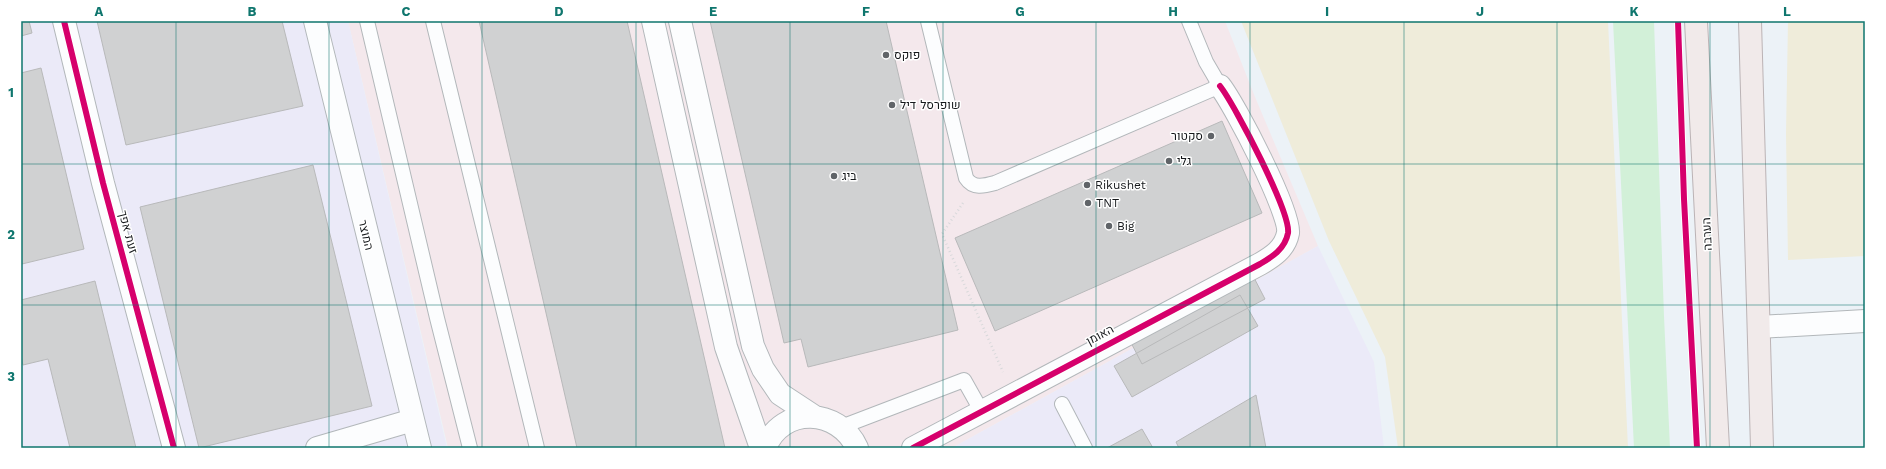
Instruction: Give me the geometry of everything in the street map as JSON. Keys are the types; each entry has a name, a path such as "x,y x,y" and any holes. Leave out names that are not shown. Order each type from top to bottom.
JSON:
{"highway":[{"name":"הערבה","path":"1696,21 1718,448"},
{"path":"1750,21 1762,448"}],"street":[{"name":"זעת אפך","path":"64,21 101,176 174,448"},
{"name":"המוצר","path":"315,21 420,448"},
{"path":"653,21 726,347 761,448"},
{"path":"680,21 753,346 763,369 780,394 815,417"},
{"name":"האומן","path":"913,448 1269,259 1282,247 1288,233 1285,214 1281,203 1237,112 1220,86"},
{"path":"1759,327 1865,321"},
{"path":"765,448 771,436 786,424 805,417 815,417 833,422 849,433 857,448"},
{"path":"317,448 413,420"}],"lane":[{"path":"368,21 437,318 470,448"},
{"path":"433,21 537,448"},
{"path":"928,21 964,169 970,183 975,186 984,186 995,183 1220,86 1206,62 1189,21"},
{"path":"841,427 964,380 982,412"},
{"path":"1062,404 1085,448"}],"path":[{"path":"975,186 942,234 1013,395"}],"shaded area":[{"path":"21,21 348,21 447,448 21,448"},
{"path":"348,21 1225,21 1255,97 1318,246 952,448 448,448"},
{"path":"1318,246 1374,362 1384,448 952,448"}],"green space":[{"path":"1613,21 1654,21 1670,448 1634,448"}],"sand":[{"path":"1241,21 1608,21 1628,448 1398,448 1385,357 1329,241"},
{"path":"1788,21 1865,21 1865,256 1788,260 1786,134"}],"building":[{"path":"21,21 29,21 32,33 21,36"},
{"path":"97,21 282,21 303,106 126,145"},
{"path":"479,21 627,21 725,448 577,448"},
{"name":"ביג","path":"710,21 886,21 958,330 808,367 801,339 784,343"},
{"path":"41,68 84,249 22,264 21,73"},
{"name":"Big","path":"1222,121 1262,213 995,331 955,238"},
{"path":"313,165 372,406 199,448 140,207"},
{"path":"1250,270 1265,299 1142,364 1127,335"},
{"path":"95,281 136,448 70,448 48,359 23,365 21,356 21,300"},
{"path":"1240,295 1258,326 1132,397 1114,366"},
{"path":"1256,395 1266,448 1179,448 1176,442"},
{"path":"1142,429 1153,448 1107,448"}],"cycle path":[{"path":"64,21 103,183 174,448"},
{"path":"1678,21 1684,199 1697,448"},
{"path":"913,448 1260,264 1281,248 1288,233 1287,222 1281,204 1261,159 1220,86"}],"place":[{"name":"פוקס","path":"886,55"},
{"name":"שופרסל דיל","path":"892,105"},
{"name":"סקטור","path":"1211,136"},
{"name":"גלי","path":"1169,161"},
{"name":"ביג","path":"834,176"},
{"name":"Rikushet","path":"1087,185"},
{"name":"TNT","path":"1088,203"},
{"name":"Big","path":"1109,226"}]}
